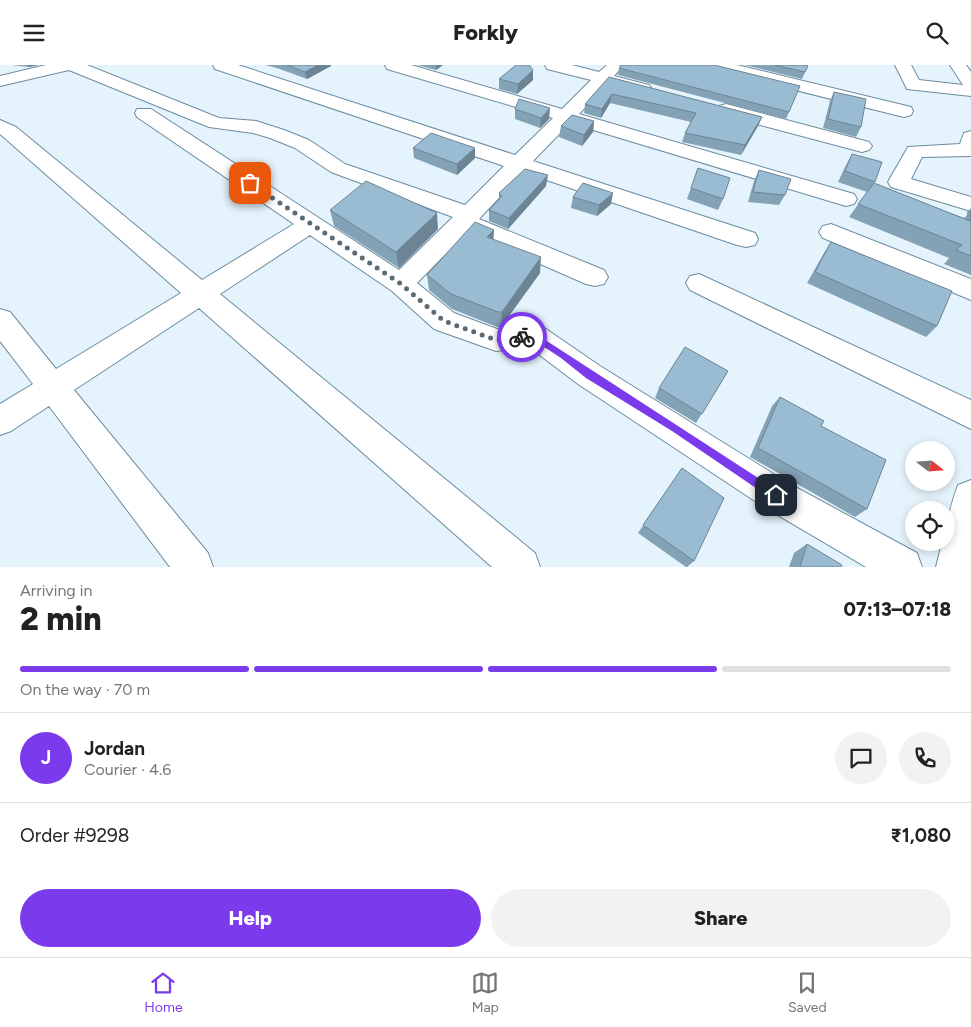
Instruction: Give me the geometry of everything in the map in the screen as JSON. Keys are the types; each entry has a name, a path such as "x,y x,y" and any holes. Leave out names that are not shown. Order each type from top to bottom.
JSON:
{"street":[{"path":"0,81 67,65"},
{"path":"72,65 216,123 256,127 277,133 302,145 338,168 466,218 595,277"},
{"path":"221,65 522,163 746,239"},
{"path":"393,65 846,199"},
{"path":"553,65 609,71 661,93"},
{"path":"716,65 904,111"},
{"path":"904,65 913,85 971,91"},
{"path":"958,65 971,84"},
{"path":"0,70 28,74"},
{"path":"401,284 522,163 609,71"},
{"path":"709,106 862,146"},
{"path":"144,113 401,284 444,321 496,340 533,335 564,355 589,375 676,428 776,495 903,567"},
{"path":"0,126 9,131 201,293 521,567"},
{"path":"971,137 970,150 915,151 899,182 971,205"},
{"path":"0,421 312,223"},
{"path":"832,232 971,290"},
{"path":"699,283 971,415"},
{"path":"0,320 194,567"},
{"path":"955,567 971,497"}],"building":[{"path":"287,65 318,65 305,72"},
{"path":"516,65 529,65 533,70 518,84 499,79"},
{"path":"622,65 714,65 800,86 789,112 619,68"},
{"path":"774,65 803,65 808,66 805,72"},
{"path":"609,77 762,117 745,145 685,133 696,113 612,94 602,109 585,104"},
{"path":"834,92 866,99 861,127 828,119"},
{"path":"519,99 550,108 541,118 515,109"},
{"path":"572,115 594,121 584,135 561,126"},
{"path":"431,133 475,148 457,164 413,148"},
{"path":"852,154 882,162 875,182 845,171"},
{"path":"698,168 730,178 723,199 691,188"},
{"path":"525,169 548,175 509,218 489,210 502,196 499,193"},
{"path":"759,170 791,179 785,195 753,192"},
{"path":"366,181 437,213 396,252 330,210"},
{"path":"583,183 613,193 599,205 573,197"},
{"path":"874,183 970,221 970,211 971,256 956,250 962,245 858,204"},
{"path":"475,222 494,230 487,237 541,257 502,312 451,294 427,275"},
{"path":"831,242 952,291 937,326 815,272"},
{"path":"685,347 728,371 702,414 659,388"},
{"path":"780,397 824,421 821,426 886,460 867,509 758,448"},
{"path":"682,468 724,498 694,561 643,525"},
{"path":"807,544 842,565 841,567 800,567"}],"way so far":[{"path":"250,183 401,284 444,321 496,340 522,337"}],"route":[{"path":"522,337 533,335 564,355 589,375 676,428 776,495"}]}
